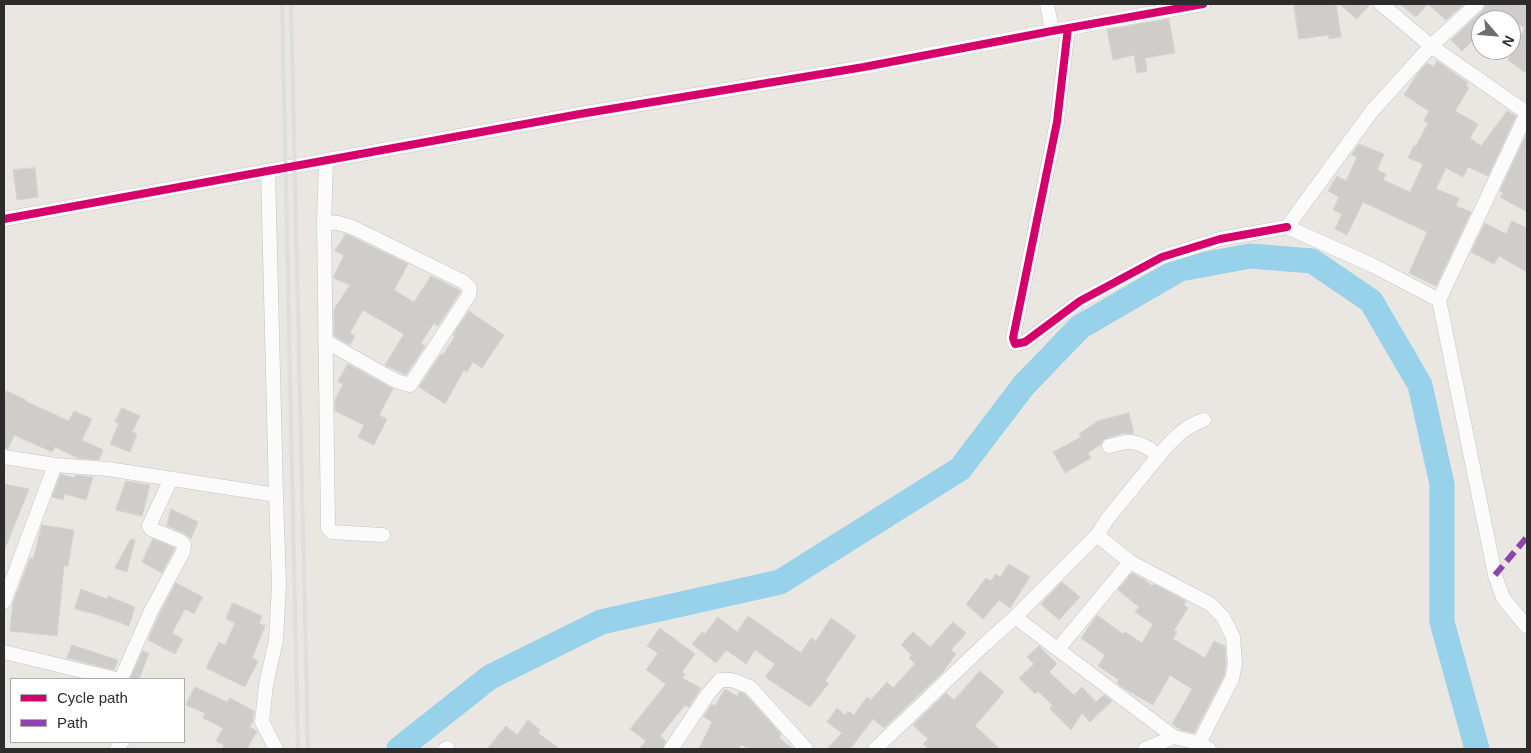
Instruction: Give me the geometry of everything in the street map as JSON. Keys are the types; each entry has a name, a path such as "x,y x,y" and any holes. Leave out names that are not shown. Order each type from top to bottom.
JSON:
{"street":[{"path":"1047,4 1052,30"},
{"path":"4,220 580,114 864,67 1052,30 1203,4"},
{"path":"1381,4 1431,46 1527,113 1439,300 1496,575 1503,598 1527,627"},
{"path":"1286,227 1372,111 1431,46 1477,4"},
{"path":"1068,28 1057,122 1013,338 1015,344 1025,342 1080,302 1162,257 1220,239 1286,227 1374,266 1439,300"},
{"path":"326,161 324,222 328,528 332,532 383,535"},
{"path":"268,171 279,585 276,640 266,685 262,722 276,749"},
{"path":"324,222 352,227 464,282 470,288 469,295 410,385 396,380 325,341"},
{"path":"876,749 1015,617 1097,535 1108,518 1169,444 1192,424 1204,420"},
{"path":"1110,446 1127,442 1139,444 1152,450 1157,458"},
{"path":"4,457 55,465 108,469 276,495"},
{"path":"4,602 55,465"},
{"path":"121,678 152,610 183,552 184,545 180,541 151,529 149,526 171,479"},
{"path":"1015,617 1174,737 1204,746 1232,679 1235,664 1233,637 1223,617 1210,604 1130,562 1097,535"},
{"path":"1058,649 1130,562"},
{"path":"4,652 112,678"},
{"path":"671,749 708,694 720,680 732,680 750,687 806,749"},
{"path":"1144,749 1174,737"}],"building":[{"path":"1294,4 1336,4 1341,37 1329,39 1329,35 1299,39"},
{"path":"1340,4 1370,4 1357,19"},
{"path":"1400,4 1428,4 1416,17"},
{"path":"1428,4 1464,4 1446,20"},
{"path":"1486,4 1527,4 1527,74 1508,60 1521,60 1521,36 1525,28 1521,26 1521,10 1483,10"},
{"path":"1169,19 1175,53 1145,58 1147,71 1137,73 1134,55 1113,60 1107,30"},
{"path":"1471,21 1471,42 1462,51 1451,40"},
{"path":"1437,61 1468,83 1466,86 1469,88 1455,111 1478,124 1470,138 1481,146 1507,111 1516,116 1488,176 1468,167 1463,177 1446,168 1436,189 1459,198 1456,206 1471,212 1436,286 1409,273 1427,232 1363,202 1347,235 1335,229 1342,214 1333,210 1339,197 1328,191 1337,176 1346,181 1357,157 1351,155 1359,144 1384,154 1377,170 1386,174 1383,180 1410,192 1423,164 1408,158 1428,123 1424,121 1429,111 1404,95 1427,63 1434,67"},
{"path":"1527,133 1527,212 1500,197 1503,193 1500,191"},
{"path":"35,168 38,197 17,200 13,170"},
{"path":"1512,221 1527,228 1527,272 1499,256 1494,264 1471,252 1485,223 1506,234"},
{"path":"346,234 408,264 394,290 414,302 431,276 461,291 438,326 434,323 421,343 425,346 406,375 385,365 404,334 363,310 350,333 355,336 350,345 334,336 334,309 350,285 333,278 344,255 335,251"},
{"path":"469,311 504,335 482,368 473,362 467,372 464,370 445,404 419,387 441,354 443,355 455,336 453,335"},
{"path":"348,364 393,389 379,415 387,419 374,445 358,437 364,425 335,411 335,400 343,384 338,382"},
{"path":"7,391 69,421 74,411 92,419 82,440 103,450 99,460 78,458 55,447 52,452 14,435 8,449 4,448 4,398"},
{"path":"122,408 140,416 132,432 137,434 130,452 110,444 119,423 115,422"},
{"path":"1129,413 1134,434 1124,433 1104,439 1101,444 1088,453 1091,458 1065,473 1053,452 1081,437 1079,434 1098,421"},
{"path":"61,474 74,478 75,475 93,477 86,500 65,494 63,500 52,497"},
{"path":"126,481 150,485 142,516 116,510"},
{"path":"4,484 29,489 4,551"},
{"path":"171,509 198,522 191,539 184,533 167,526"},
{"path":"42,525 74,530 68,566 64,566 57,636 10,631 13,603 30,558 33,559"},
{"path":"131,539 135,540 127,572 115,568"},
{"path":"153,539 175,548 162,573 142,562"},
{"path":"1009,564 1030,577 1010,608 999,600 983,619 966,604 986,578 991,581 996,574 1000,577"},
{"path":"1132,573 1152,586 1154,584 1186,601 1184,605 1188,608 1174,630 1177,632 1173,639 1205,658 1214,641 1225,646 1226,663 1224,676 1194,733 1181,730 1172,724 1192,689 1170,675 1153,705 1125,689 1117,683 1119,680 1098,666 1105,655 1081,638 1097,615 1123,634 1125,632 1142,643 1153,624 1135,612 1139,607 1118,590"},
{"path":"1062,582 1080,597 1059,620 1041,604"},
{"path":"176,583 203,597 194,614 185,609 172,633 183,639 175,654 148,640"},
{"path":"81,589 107,599 108,596 135,607 129,626 75,609"},
{"path":"233,603 262,616 259,623 265,626 252,658 258,661 245,687 206,668 219,642 225,645 235,623 226,619"},
{"path":"748,616 801,653 811,638 816,641 831,618 856,636 825,681 829,683 810,707 765,677 775,664 755,650 746,664 726,650 716,663 692,644 702,632 705,634 718,617 737,632"},
{"path":"953,622 966,633 951,650 956,654 943,672 884,728 873,719 850,749 827,749 842,733 827,722 837,708 845,715 848,711 854,715 867,697 871,700 887,682 893,688 915,664 909,658 912,655 901,645 913,632 930,647"},
{"path":"660,628 695,654 682,672 685,674 682,678 701,688 689,707 685,705 660,736 666,741 662,749 639,749 646,741 630,729 666,684 646,670 658,653 647,646"},
{"path":"72,645 118,660 114,670 67,658"},
{"path":"1039,646 1057,664 1049,672 1074,695 1082,687 1096,702 1104,695 1112,701 1090,722 1082,713 1071,730 1050,709 1052,705 1038,691 1035,694 1019,678 1034,664 1027,657"},
{"path":"143,651 149,653 139,678 130,678"},
{"path":"980,671 1004,692 975,726 1000,749 929,749 923,744 928,739 913,725 946,693 954,700"},
{"path":"195,687 227,702 230,698 254,711 250,727 257,731 247,749 222,749 224,745 216,741 223,728 203,718 205,713 186,705"},
{"path":"725,689 737,696 739,692 745,694 781,734 779,738 793,749 750,749 741,745 739,749 699,749 712,722 704,716 712,704 715,706"},
{"path":"528,720 540,730 538,733 560,749 487,749 506,726 517,735"}],"waterway":[{"path":"399,749 490,677 601,622 780,582 960,469 1024,385 1080,327 1180,269 1250,256 1312,261 1371,301 1420,385 1442,484 1442,622 1477,749"}],"railway":[{"path":"282,4 298,749"},
{"path":"291,4 308,749"}],"marked path":[{"path":"1495,575 1527,537"}],"cycle path":[{"path":"4,219 580,114 864,67 1203,4"},
{"path":"1068,28 1057,122 1013,338 1015,344 1025,342 1080,301 1162,257 1220,239 1287,227"}]}
